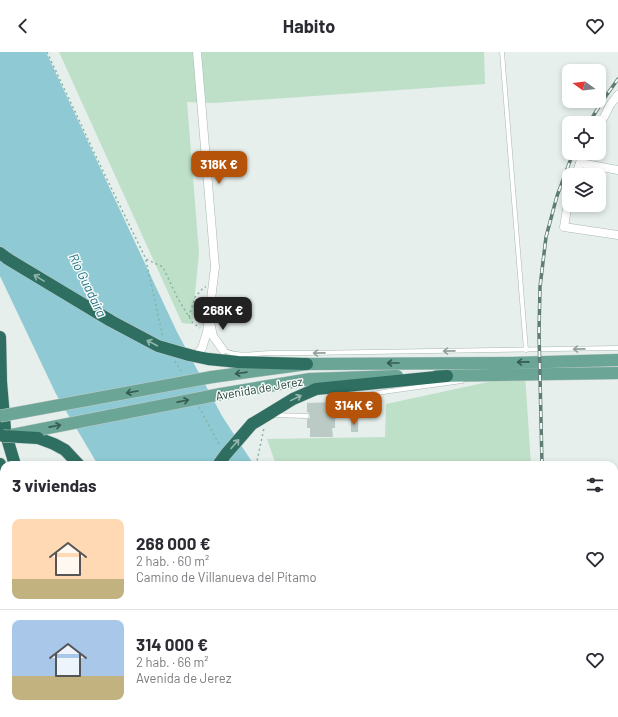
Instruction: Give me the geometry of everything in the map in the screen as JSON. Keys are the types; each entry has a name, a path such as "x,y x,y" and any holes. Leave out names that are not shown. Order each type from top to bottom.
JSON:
{"highway":[{"path":"3,256 111,321 158,346 208,359 238,362 307,364"},
{"path":"0,337 3,434"},
{"path":"221,461 252,424 293,399 316,389 447,376"},
{"path":"0,415 3,434 13,461"},
{"path":"3,434 38,438 65,450 75,461"}],"main road":[{"name":"Avenida de Jerez","path":"0,415 212,378 307,364 511,363 618,360"},
{"name":"Avenida de Jerez","path":"3,434 310,379 377,376 618,373"}],"street":[{"path":"189,355 198,353 202,348 207,332 215,268 197,52"},
{"path":"606,117 614,106 618,95"},
{"path":"578,168 582,160"},
{"path":"580,163 618,170"},
{"path":"566,212 564,227 618,235"},
{"path":"210,317 213,336 223,350"}],"lane":[{"path":"502,52 526,350"},
{"path":"208,359 271,353 618,348"},
{"path":"223,350 238,355"},
{"path":"334,416 349,398 390,390 511,375"},
{"path":"267,414 307,416"}],"path":[{"path":"47,52 146,259 163,338"},
{"path":"146,259 163,267 177,297 193,323 207,332"},
{"path":"189,317 195,298 204,287 213,286"},
{"path":"174,358 184,379"},
{"path":"199,406 220,447"},
{"path":"257,461 267,414"}],"green space":[{"path":"59,52 484,52 485,84 214,103 187,102 199,253 192,324 182,323"},
{"path":"525,374 531,461 275,461 267,439 385,437 386,404"}],"water":[{"name":"Río Guadaíra","path":"0,52 46,52 177,332 222,416 251,461 96,461 56,394 0,276"}],"building":[{"path":"334,402 334,411 332,416 335,419 335,428 332,428 333,437 310,437 310,428 307,428 307,419 310,418 310,416 307,412 307,403"},
{"path":"351,419 358,419 358,432 351,432"}],"railway":[{"path":"593,116 618,79"},
{"path":"542,461 539,332 540,287 546,237 557,196 570,160"}]}
